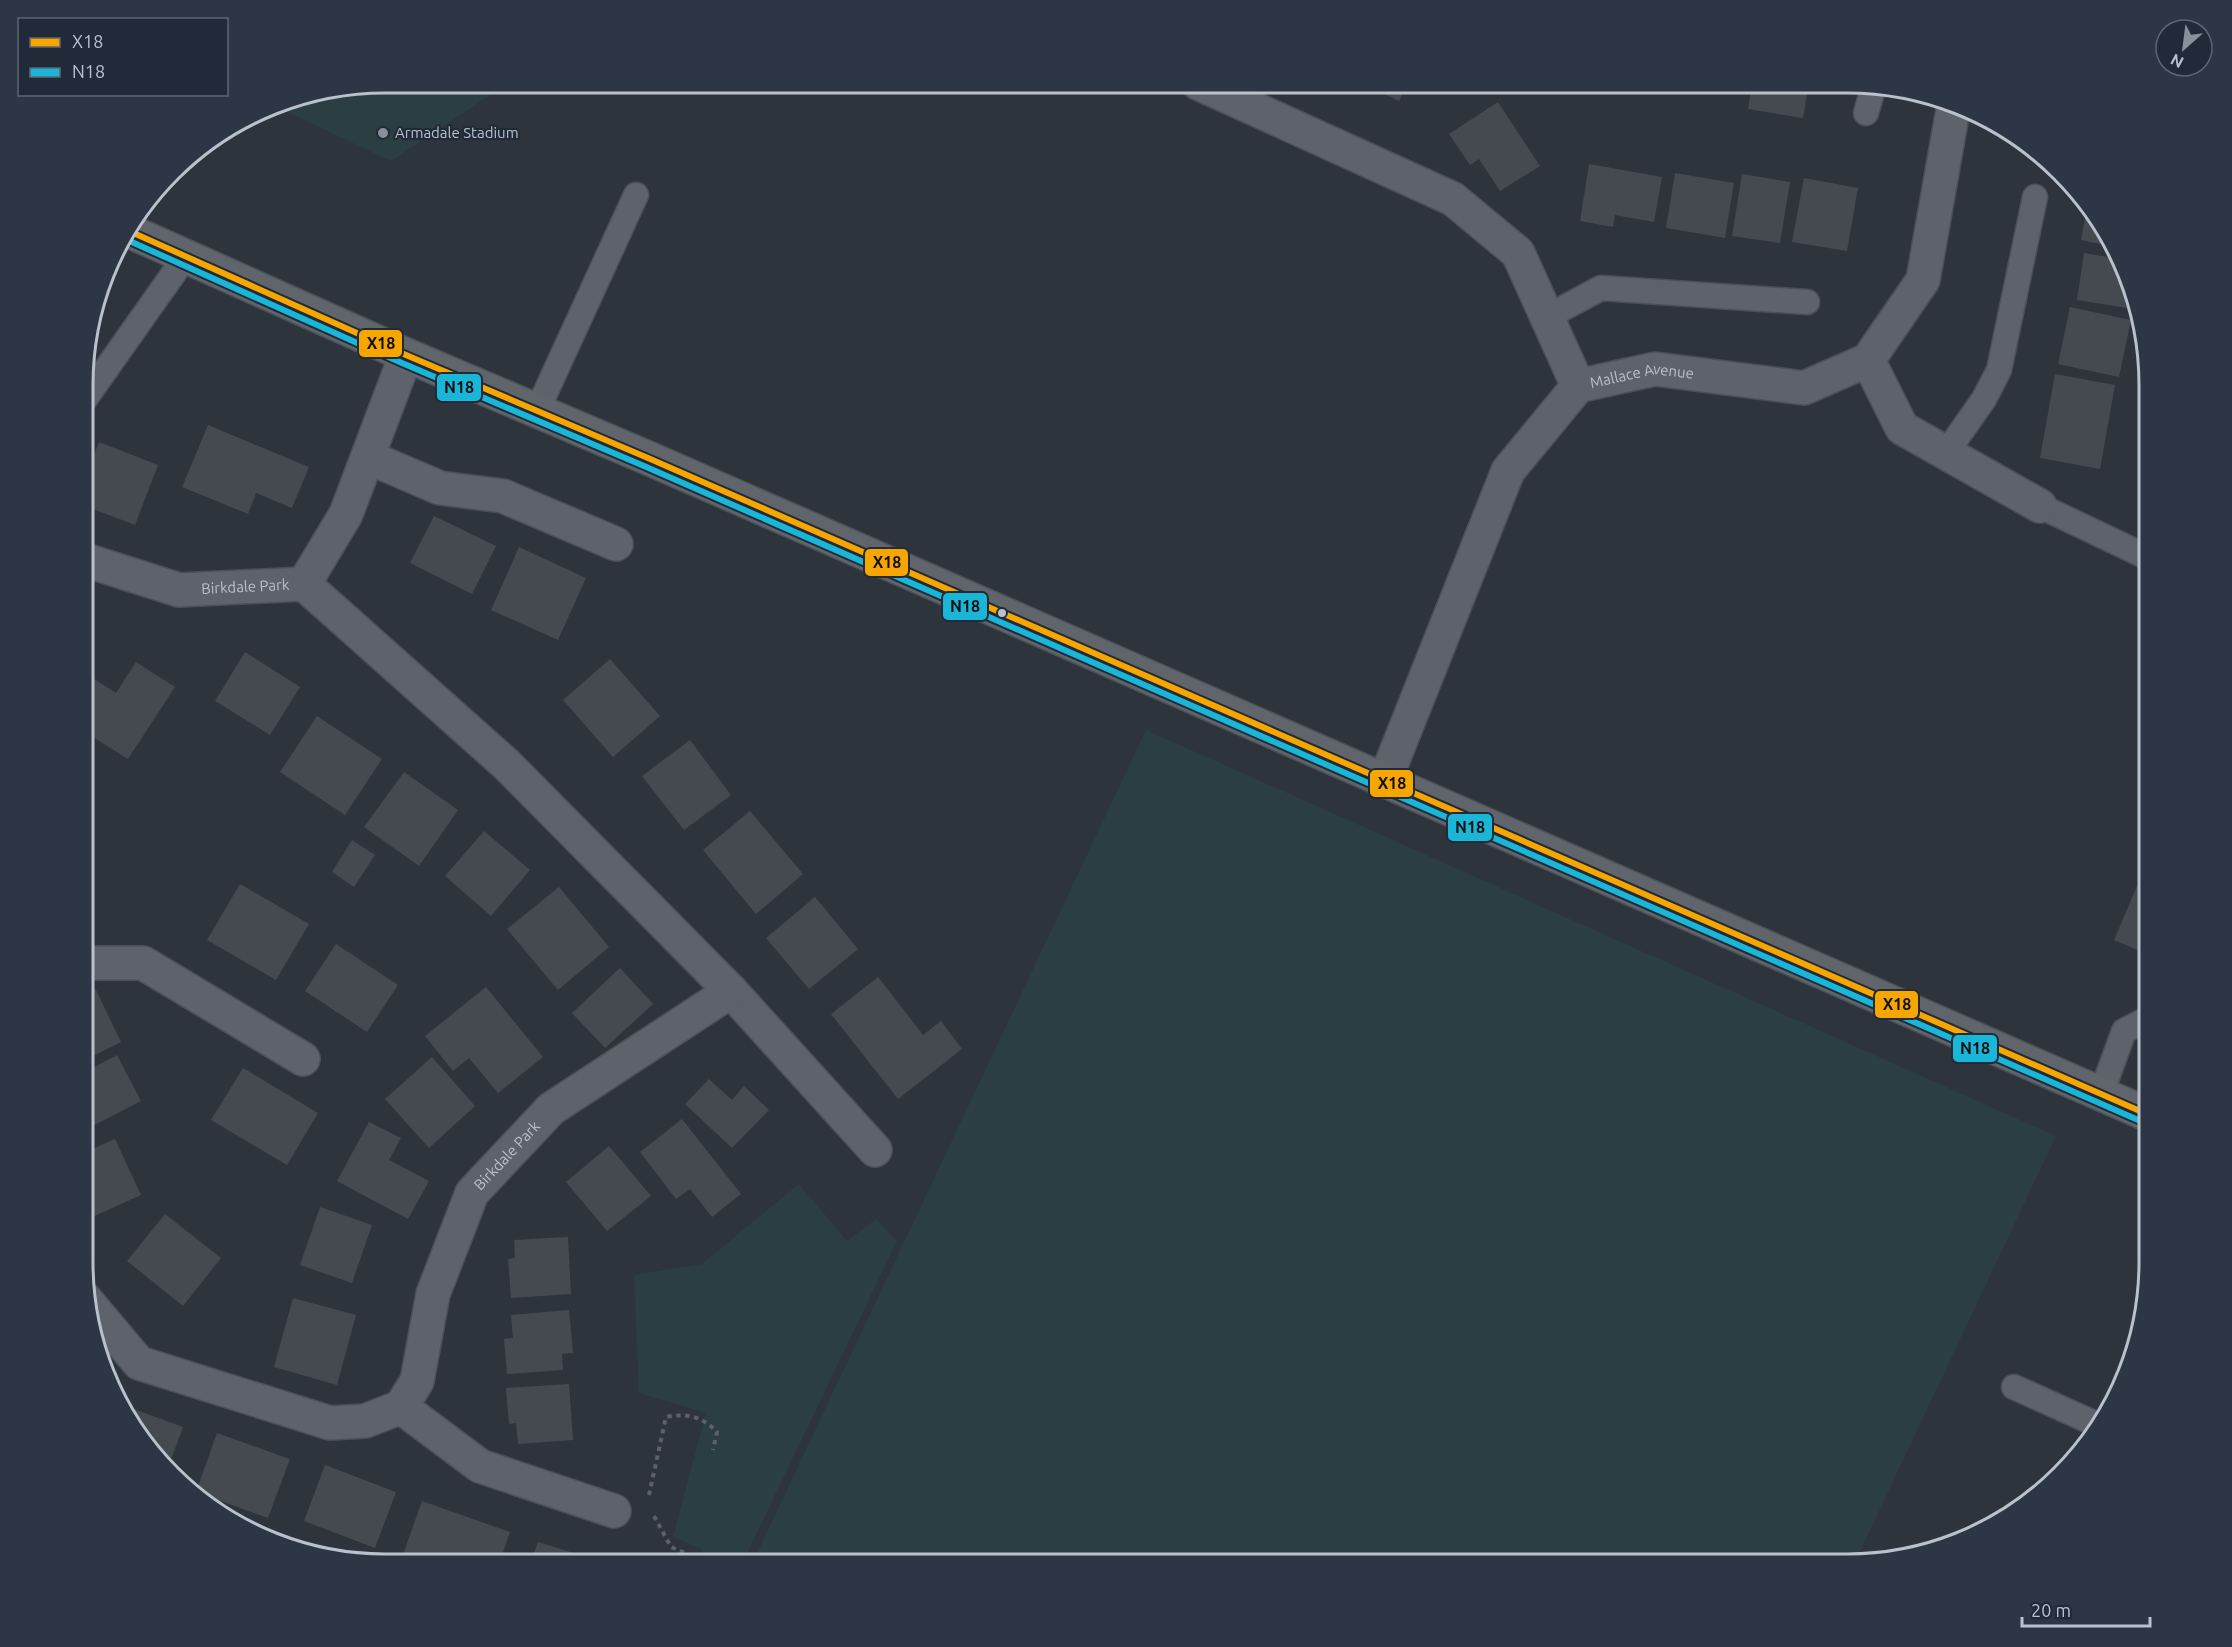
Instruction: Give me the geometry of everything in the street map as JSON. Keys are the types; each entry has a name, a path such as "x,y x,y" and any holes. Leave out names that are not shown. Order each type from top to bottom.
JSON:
{"main road":[{"path":"135,234 406,355 2139,1111"}],"street":[{"path":"1220,93 1454,199 1518,252 1578,386"},
{"path":"1952,113 1923,280 1869,360 1902,428 2040,506"},
{"name":"Birkdale Park","path":"93,563 179,590 304,584 346,514 406,355"},
{"name":"Mallace Avenue","path":"1385,780 1508,471 1578,386 1655,369 1804,388 1869,360"},
{"path":"368,457 440,488 503,496 616,544"},
{"path":"304,584 506,764 731,991 875,1150"},
{"path":"93,963 143,963 303,1059"},
{"name":"Birkdale Park","path":"401,1407 417,1382 433,1294 472,1193 551,1109 731,991"},
{"path":"98,1314 139,1363 330,1423 365,1421 401,1407 480,1466 614,1511"}],"lane":[{"path":"1866,113 1871,94"},
{"path":"537,411 636,195"},
{"path":"1946,453 1984,399 1999,370 2035,197"},
{"path":"93,388 186,256"},
{"path":"1547,317 1600,288 1807,302"},
{"path":"2040,506 2139,553"},
{"path":"2102,1094 2124,1031 2139,1023"},
{"path":"2014,1387 2091,1422"}],"path":[{"path":"687,1554 670,1547 648,1505 666,1417 682,1414 708,1422 717,1432 713,1450"},
{"path":"614,1511 648,1505"}],"green space":[{"name":"Armadale Stadium","path":"493,93 391,161 285,111 347,95"},
{"path":"1146,730 2056,1136 1859,1553 757,1554"},
{"path":"799,1184 847,1241 876,1219 897,1241 747,1554 703,1554 702,1549 673,1537 706,1413 639,1393 634,1275 702,1264"}],"building":[{"path":"1383,93 1403,93 1399,101"},
{"path":"1750,93 1807,93 1803,118 1748,109"},
{"path":"1498,102 1540,166 1500,191 1479,159 1470,165 1449,134"},
{"path":"1589,164 1662,177 1654,222 1615,215 1613,227 1580,221"},
{"path":"1675,173 1734,183 1725,238 1666,228"},
{"path":"1742,174 1790,182 1780,243 1732,236"},
{"path":"1804,178 1858,188 1847,251 1792,242"},
{"path":"2085,216 2103,244 2081,240"},
{"path":"2084,253 2110,257 2128,308 2077,300"},
{"path":"2070,307 2131,320 2119,377 2058,364"},
{"path":"2055,374 2115,385 2100,469 2040,458"},
{"path":"208,425 309,467 292,508 256,493 248,514 182,487"},
{"path":"99,442 158,465 135,525 93,509 93,457"},
{"path":"434,516 496,546 472,594 410,563"},
{"path":"519,547 586,578 558,640 491,610"},
{"path":"245,652 300,687 270,735 215,701"},
{"path":"610,659 660,716 613,757 563,700"},
{"path":"136,662 175,687 128,759 93,737 93,678 116,693"},
{"path":"317,716 382,759 345,815 280,772"},
{"path":"690,740 731,795 684,830 642,776"},
{"path":"404,772 458,810 419,866 364,827"},
{"path":"750,811 803,874 756,914 703,850"},
{"path":"484,831 530,870 491,916 445,876"},
{"path":"352,840 375,855 354,887 332,872"},
{"path":"2139,881 2139,951 2114,940"},
{"path":"240,884 309,924 276,980 207,940"},
{"path":"559,887 609,947 558,990 507,929"},
{"path":"815,897 858,949 809,989 766,938"},
{"path":"336,944 398,985 367,1032 305,991"},
{"path":"620,968 653,1004 605,1048 572,1013"},
{"path":"878,977 923,1035 941,1021 962,1049 898,1099 831,1014"},
{"path":"486,987 543,1057 498,1093 469,1058 453,1071 425,1036"},
{"path":"95,988 121,1042 93,1056 93,989"},
{"path":"117,1055 141,1101 93,1126 93,1068"},
{"path":"432,1057 475,1106 429,1148 385,1099"},
{"path":"243,1068 318,1113 287,1165 211,1120"},
{"path":"709,1079 732,1100 744,1086 769,1110 732,1148 685,1104"},
{"path":"682,1119 741,1194 712,1217 690,1189 676,1199 640,1152"},
{"path":"369,1122 401,1138 389,1160 429,1181 408,1219 337,1181"},
{"path":"115,1139 141,1195 93,1217 93,1149"},
{"path":"609,1146 651,1196 607,1231 566,1182"},
{"path":"320,1207 372,1225 352,1283 300,1265"},
{"path":"165,1214 221,1258 183,1306 127,1261"},
{"path":"568,1237 571,1294 511,1298 508,1259 515,1258 514,1240"},
{"path":"293,1298 356,1315 337,1385 274,1367"},
{"path":"569,1310 573,1353 562,1354 563,1370 507,1374 504,1339 513,1338 511,1315"},
{"path":"569,1384 573,1440 518,1444 516,1423 509,1424 506,1388"},
{"path":"132,1408 183,1427 171,1459 153,1440"},
{"path":"217,1433 290,1459 268,1518 213,1498 198,1486"},
{"path":"325,1465 396,1492 375,1548 304,1521"},
{"path":"422,1501 510,1532 502,1554 403,1554"},
{"path":"538,1542 577,1554 534,1554"}],"transit line":[{"name":"X18","path":"135,234 406,355 648,458 2139,1111"},
{"name":"N18","path":"131,242 402,363 644,466 2139,1120"}],"place":[{"name":"Armadale Stadium","path":"383,133"}]}
